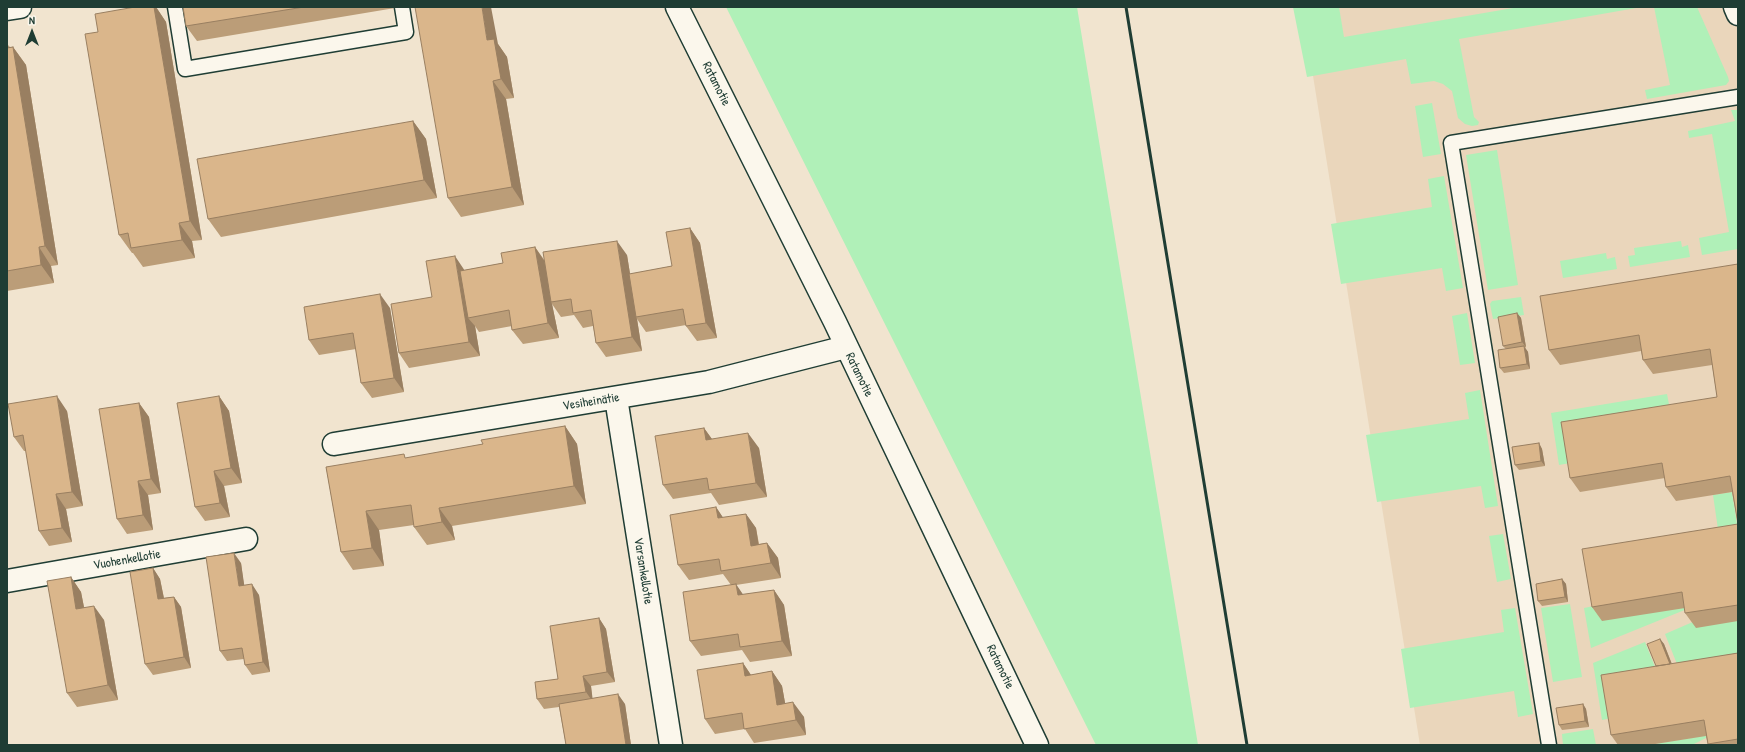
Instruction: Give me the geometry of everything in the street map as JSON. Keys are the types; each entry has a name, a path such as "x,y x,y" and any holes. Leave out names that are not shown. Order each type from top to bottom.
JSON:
{"street":[{"path":"7,9 20,7"},
{"name":"Ratamotie","path":"677,7 835,322 1037,745"},
{"path":"1735,7 1738,14"},
{"name":"Vesiheinätie","path":"334,444 709,382 846,347"},
{"name":"Varsankellotie","path":"616,398 671,745"},
{"name":"Vuohenkellotie","path":"7,581 246,539"}],"lane":[{"path":"175,7 186,69 406,32 402,7"},
{"path":"1549,745 1451,143 1738,97"}],"shaded area":[{"path":"1302,7 1738,7 1738,745 1420,745"}],"green space":[{"path":"726,7 1077,7 1198,745 1096,745"},
{"path":"1293,7 1339,7 1344,37 1519,7 1642,7 1459,39 1474,117 1479,122 1478,125 1472,126 1465,124 1458,118 1452,91 1443,84 1434,81 1411,84 1406,59 1307,77"},
{"path":"1654,7 1697,7 1728,77 1729,81 1726,85 1647,99 1645,90 1670,85"},
{"path":"1432,103 1441,154 1423,157 1415,106"},
{"path":"1731,110 1738,110 1738,249 1702,255 1699,238 1729,232 1712,134 1689,138 1688,131 1735,121"},
{"path":"1497,150 1518,285 1488,290 1466,155"},
{"path":"1444,176 1463,288 1446,291 1442,268 1341,284 1331,224 1432,207 1428,179"},
{"path":"1681,241 1682,247 1688,245 1690,257 1630,267 1628,256 1635,255 1634,248"},
{"path":"1606,253 1607,259 1615,257 1617,269 1563,278 1560,261"},
{"path":"1521,297 1524,315 1493,319 1490,304 1492,301"},
{"path":"1467,313 1475,363 1460,365 1452,316"},
{"path":"1480,390 1498,506 1485,508 1481,486 1377,502 1366,435 1469,419 1465,393"},
{"path":"1667,394 1672,420 1576,462 1559,465 1551,413"},
{"path":"1732,492 1738,531 1720,543 1713,495"},
{"path":"1503,534 1511,579 1497,582 1489,536"},
{"path":"1570,604 1582,677 1553,682 1541,608"},
{"path":"1599,605 1692,607 1591,648 1584,608"},
{"path":"1515,608 1533,714 1518,717 1514,691 1410,708 1401,649 1504,632 1501,610"},
{"path":"1695,621 1738,621 1738,669 1616,717 1602,720 1593,663 1645,642 1659,677 1679,669 1665,634"},
{"path":"1593,729 1596,745 1563,745 1562,734"},
{"path":"1714,734 1692,745 1649,745"}],"building":[{"path":"135,7 154,7 190,221 179,223 182,240 131,248 128,233 119,235 85,34 98,32 95,14"},
{"path":"183,7 304,7 186,26"},
{"path":"415,7 482,7 487,40 494,39 501,79 493,81 512,187 448,198"},
{"path":"13,47 45,246 39,247 41,265 7,271 7,48"},
{"path":"413,121 424,180 208,219 197,159"},
{"path":"690,228 706,323 686,326 683,309 636,317 629,274 672,266 666,232"},
{"path":"617,241 632,337 596,343 591,310 573,313 571,299 551,302 543,252"},
{"path":"535,247 548,323 512,330 509,310 468,318 460,271 503,263 501,253"},
{"path":"455,256 469,342 399,353 391,304 432,297 426,261"},
{"path":"1738,264 1738,524 1730,476 1666,487 1662,463 1570,478 1561,422 1717,397 1710,349 1643,360 1639,335 1549,350 1540,296"},
{"path":"380,294 394,378 361,383 353,333 309,340 304,307"},
{"path":"1517,313 1522,342 1503,346 1498,317"},
{"path":"1524,346 1527,364 1500,368 1498,350"},
{"path":"57,396 72,492 56,494 62,528 39,531 23,435 14,437 8,404"},
{"path":"219,396 231,468 214,471 220,503 195,507 177,403"},
{"path":"139,403 151,479 138,481 143,515 117,519 99,409"},
{"path":"565,426 574,486 439,508 442,522 414,527 411,505 366,511 372,548 341,552 326,467 404,454 405,458 483,444 481,440"},
{"path":"704,428 706,440 748,433 756,483 709,490 707,478 663,485 655,436"},
{"path":"1539,443 1541,461 1515,465 1512,447"},
{"path":"716,507 718,518 746,514 751,546 767,543 771,563 721,571 719,559 678,565 670,515"},
{"path":"1738,524 1738,605 1685,613 1682,592 1592,607 1582,549"},
{"path":"234,553 239,586 252,584 263,662 245,665 242,648 220,651 206,557"},
{"path":"153,568 158,599 174,597 184,657 145,664 130,572"},
{"path":"71,577 76,609 94,606 108,685 67,693 47,581"},
{"path":"1562,579 1565,597 1538,601 1536,584"},
{"path":"736,584 738,595 774,590 782,641 740,647 738,634 690,641 683,592"},
{"path":"599,618 607,672 583,676 586,692 537,699 535,682 558,679 550,626"},
{"path":"1660,639 1670,664 1656,666 1647,644"},
{"path":"1738,653 1738,739 1708,744 1704,720 1611,735 1601,675"},
{"path":"743,663 745,676 772,671 777,705 793,702 796,720 744,729 742,713 705,719 697,670"},
{"path":"618,694 626,745 566,745 559,704"},
{"path":"1583,704 1585,721 1559,725 1556,708"}],"railway":[{"path":"1126,7 1247,745"}]}
